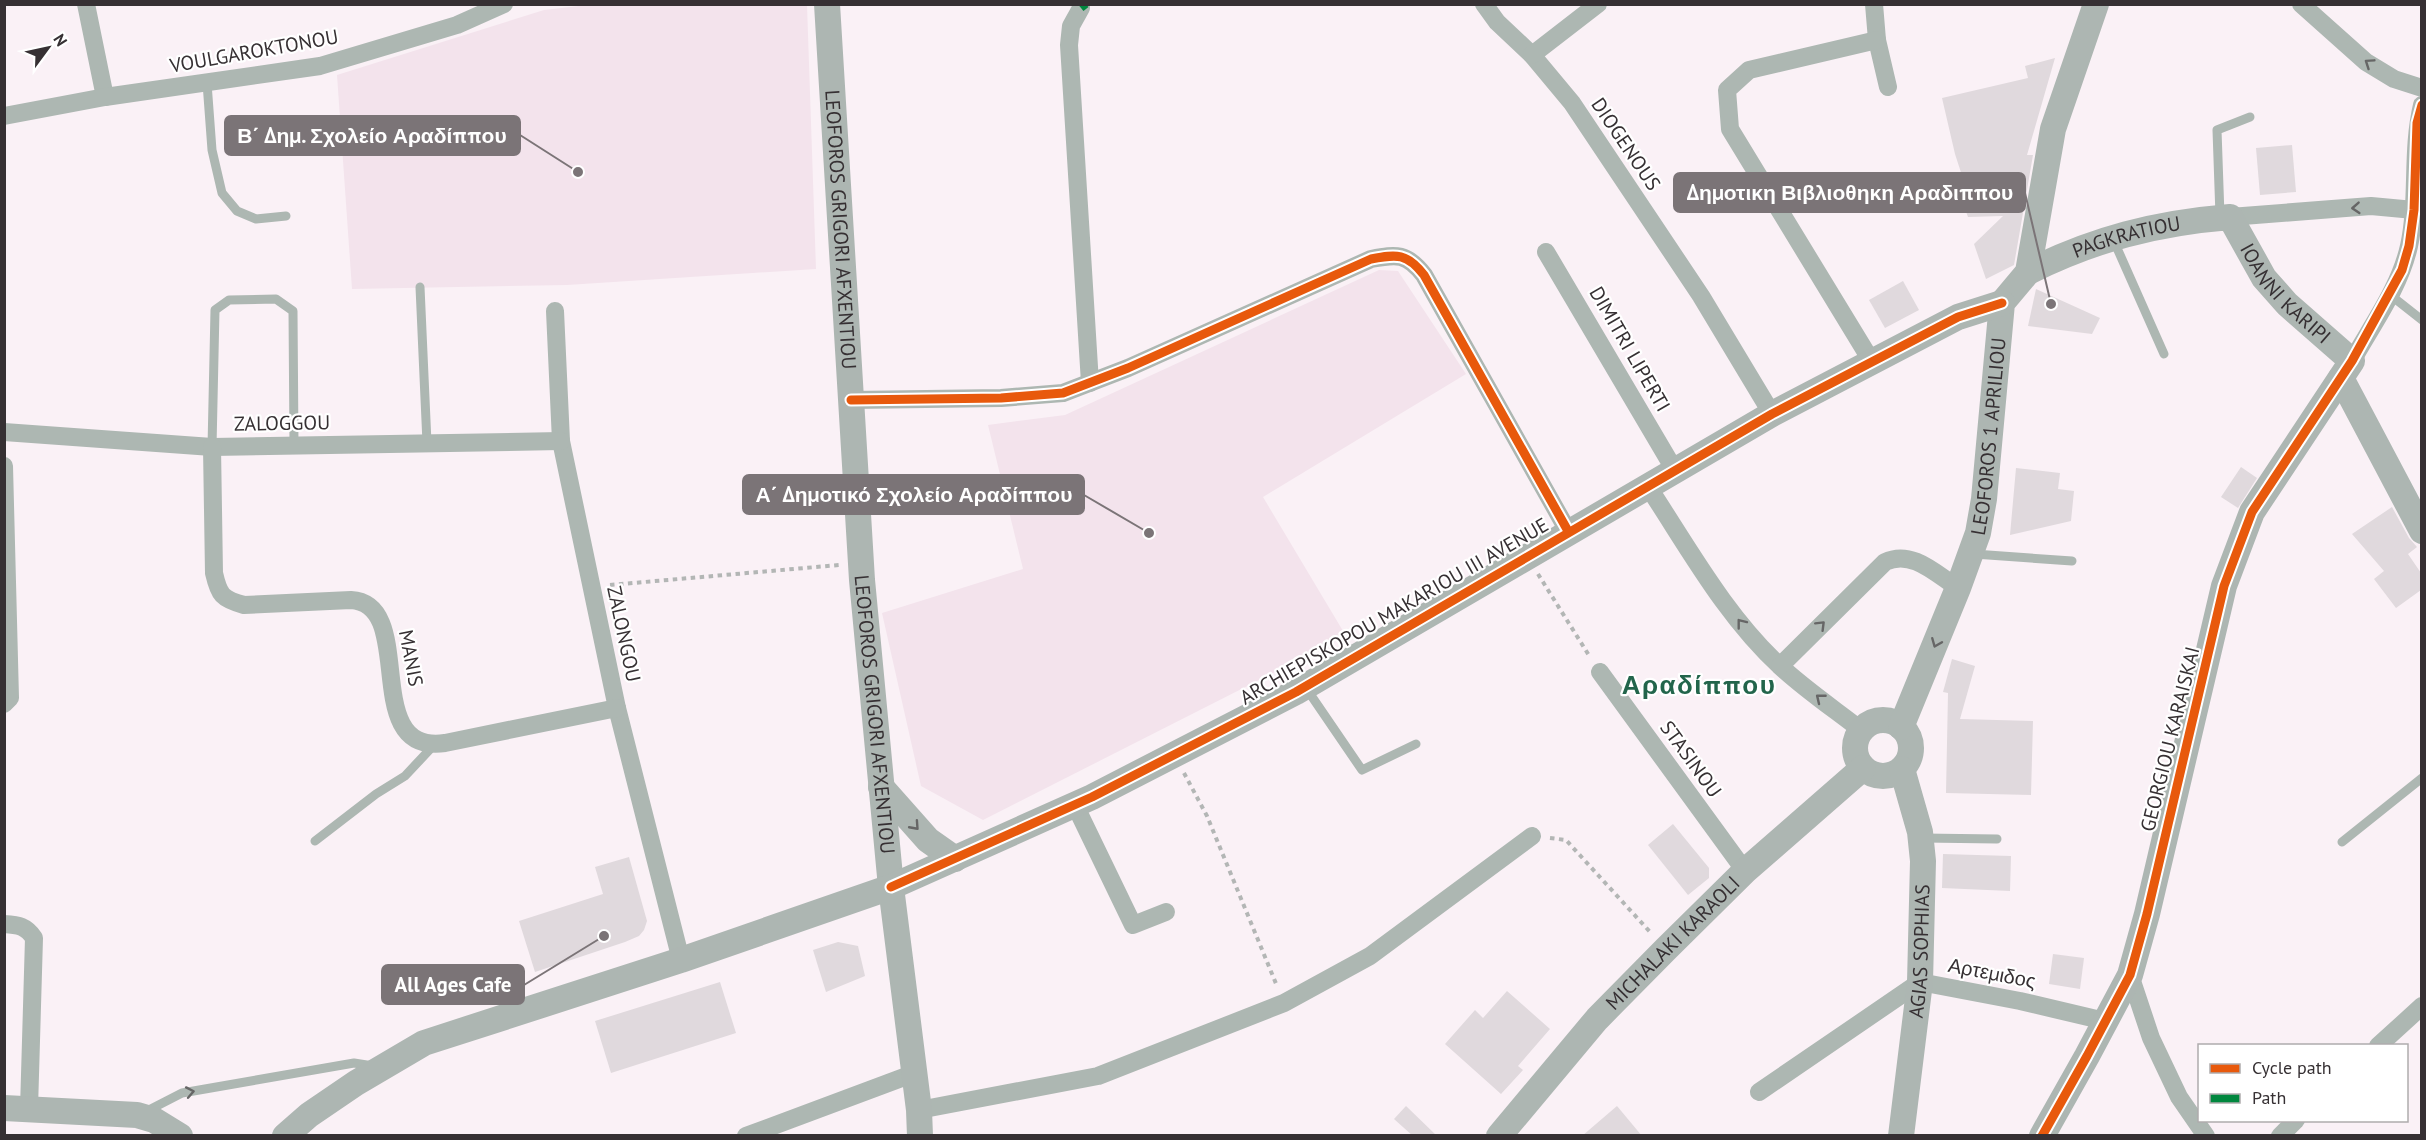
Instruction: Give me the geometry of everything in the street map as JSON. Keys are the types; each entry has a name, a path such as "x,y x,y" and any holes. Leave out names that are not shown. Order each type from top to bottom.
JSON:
{"main road":[{"name":"LEOFOROS GRIGORI AFXENTIOU","path":"827,4 861,563 891,887 920,1110 920,1136"},
{"path":"2002,303 2028,272 2053,129 2096,4"},
{"name":"PAGKRATIOU","path":"2028,272 2067,252 2112,237 2179,222 2225,217"},
{"name":"IOANNI KARIPI","path":"2225,217 2264,278 2346,369"},
{"name":"ARCHIEPISKOPOU MAKARIOU III AVENUE","path":"285,1136 309,1115 424,1043 681,960 891,887 1074,805 1305,686 1772,414 1958,317 2002,303"},
{"name":"LEOFOROS 1 APRILIOU","path":"1901,727 1978,533 1984,499 2002,303"},
{"path":"1958,317 1973,322 1985,332 1997,351"},
{"path":"2346,369 2421,531"},
{"name":"GEORGIOU KARAISKAI","path":"2042,1136 2130,975 2147,914 2224,586 2252,512 2346,369"},
{"path":"1876,721 1893,722 1901,727 1911,743 1908,761 1902,769 1887,777 1878,776 1863,768 1857,762 1854,746 1861,730 1876,721"},
{"name":"MICHALAKI KARAOLI","path":"1499,1136 1597,1019 1666,949 1744,871 1863,768"},
{"name":"AGIAS SOPHIAS","path":"1901,1136 1920,982 1923,861 1921,838 1902,769"},
{"path":"881,787 928,840 955,859"},
{"path":"16,1109 137,1115 166,1126 180,1136"}],"street":[{"path":"86,4 105,97"},
{"name":"VOULGAROKTONOU","path":"4,116 105,97 320,66 457,25 504,4"},
{"name":"DIOGENOUS","path":"1484,4 1497,22 1532,55 1572,103 1701,296 1772,414"},
{"path":"1532,55 1598,4"},
{"path":"1874,4 1877,40 1888,87"},
{"path":"2301,4 2366,62 2394,79 2421,88"},
{"path":"1081,8 1071,26 1069,45 1090,383"},
{"path":"1872,362 1730,129 1727,90 1749,70 1877,40"},
{"path":"2346,369 2402,270 2409,246 2418,212 2417,123 2421,105"},
{"path":"2225,217 2371,206 2418,212"},
{"name":"DIMITRI LIPERTI","path":"1546,252 1674,470"},
{"path":"851,400 1001,398 1063,393 1138,363 1371,259 1391,255 1401,256 1414,263 1424,275 1568,531"},
{"name":"ZALONGOU","path":"555,311 561,441 617,708 681,960"},
{"name":"ZALOGGOU","path":"4,432 212,447 561,441"},
{"name":"MANIS","path":"212,447 214,573 220,593 227,600 244,605 351,600 366,604 380,619 400,723 417,741 434,745"},
{"path":"4,466 10,698 4,704"},
{"path":"1647,485 1724,602 1780,666 1861,730"},
{"path":"1780,666 1885,562 1894,557 1916,560 1958,588"},
{"name":"STASINOU","path":"1600,672 1744,871"},
{"path":"434,745 617,708"},
{"path":"1074,805 1133,925 1166,912"},
{"path":"920,1110 1098,1076 1284,1003 1370,956 1532,836"},
{"path":"4,924 28,928 34,938 16,1109"},
{"path":"2130,975 2160,1058 2179,1096 2206,1136"},
{"name":"Αρτεμιδος","path":"1759,1092 1920,982 2020,1001 2105,1022"},
{"path":"2380,1044 2421,1006"},
{"path":"746,1136 915,1073"},
{"path":"2280,1136 2294,1122"}],"lane":[{"path":"207,82 212,150 222,193 237,211 256,219 286,216"},
{"path":"2225,217 2217,130 2250,117"},
{"path":"2112,237 2164,354"},
{"path":"420,287 427,443"},
{"path":"2389,294 2421,320"},
{"path":"212,447 215,310 229,300 276,299 293,311 294,445"},
{"path":"1971,554 2072,561"},
{"path":"1305,686 1362,770 1416,744"},
{"path":"315,842 376,794 405,776 434,745"},
{"path":"2342,842 2421,778"},
{"path":"1921,838 1997,839"},
{"path":"137,1115 182,1093 354,1063 383,1067"}],"path":[{"path":"1526,556 1600,672"},
{"path":"591,587 861,563"},
{"path":"1175,754 1207,816 1284,1003"},
{"path":"1532,836 1566,840 1666,949"}],"shaded area":[{"path":"596,4 807,5 816,269 567,285 352,289 337,75 544,10"},
{"path":"1379,270 1398,271 1466,374 1263,497 1346,636 983,820 921,786 882,613 1023,569 988,425 1065,415"}],"building":[{"path":"2055,58 2027,155 2033,155 2014,265 1986,279 1974,244 2003,216 1968,217 1961,198 1968,194 1955,154 1942,98 2028,78 2025,66"},
{"path":"2292,145 2296,192 2260,195 2256,148"},
{"path":"1903,281 1919,310 1885,328 1869,300"},
{"path":"2036,289 2100,318 2092,334 2028,326"},
{"path":"2241,467 2257,478 2238,508 2221,497"},
{"path":"2016,468 2060,473 2058,489 2074,491 2071,521 2010,535"},
{"path":"2392,507 2409,538 2417,547 2408,554 2421,573 2421,590 2396,608 2374,579 2384,571 2352,534"},
{"path":"1952,659 1975,666 1960,719 2033,721 2031,795 1946,793 1948,693 1943,692"},
{"path":"1673,824 1709,868 1709,878 1688,895 1648,845"},
{"path":"1943,854 2011,856 2010,891 1942,888"},
{"path":"629,857 647,921 644,930 639,936 625,942 535,972 519,921 603,894 595,867"},
{"path":"838,942 858,946 865,976 826,992 813,950"},
{"path":"2053,954 2084,958 2080,989 2049,984"},
{"path":"720,982 736,1033 611,1073 595,1021"},
{"path":"1507,991 1550,1029 1518,1066 1523,1070 1501,1094 1445,1044 1475,1010 1483,1018"},
{"path":"1406,1106 1437,1136 1413,1136 1394,1119"},
{"path":"1617,1106 1642,1136 1582,1136"}],"marked path":[{"path":"1081,8 1086,4"}],"cycle path":[{"path":"2042,1136 2130,975 2147,914 2224,586 2252,512 2352,361 2402,270 2409,246 2414,210 2417,123 2422,105"},
{"path":"851,400 1001,398 1063,393 1128,368 1371,259 1388,256 1401,257 1407,259 1424,275 1568,531"},
{"path":"891,887 1092,797 1296,692 1772,414 1958,317 2002,303"}],"place":[{"name":"Β´ Δημ. Σχολείο Αραδίππου","path":"578,172"},
{"name":"Δημοτικη Βιβλιοθηκη Αραδιππου","path":"2051,304"},
{"name":"Α´ Δημοτικό Σχολείο Αραδίππου","path":"1149,533"},
{"name":"All Ages Cafe","path":"604,936"}],"district":[{"name":"Αραδίππου","path":"1699,684"}]}
